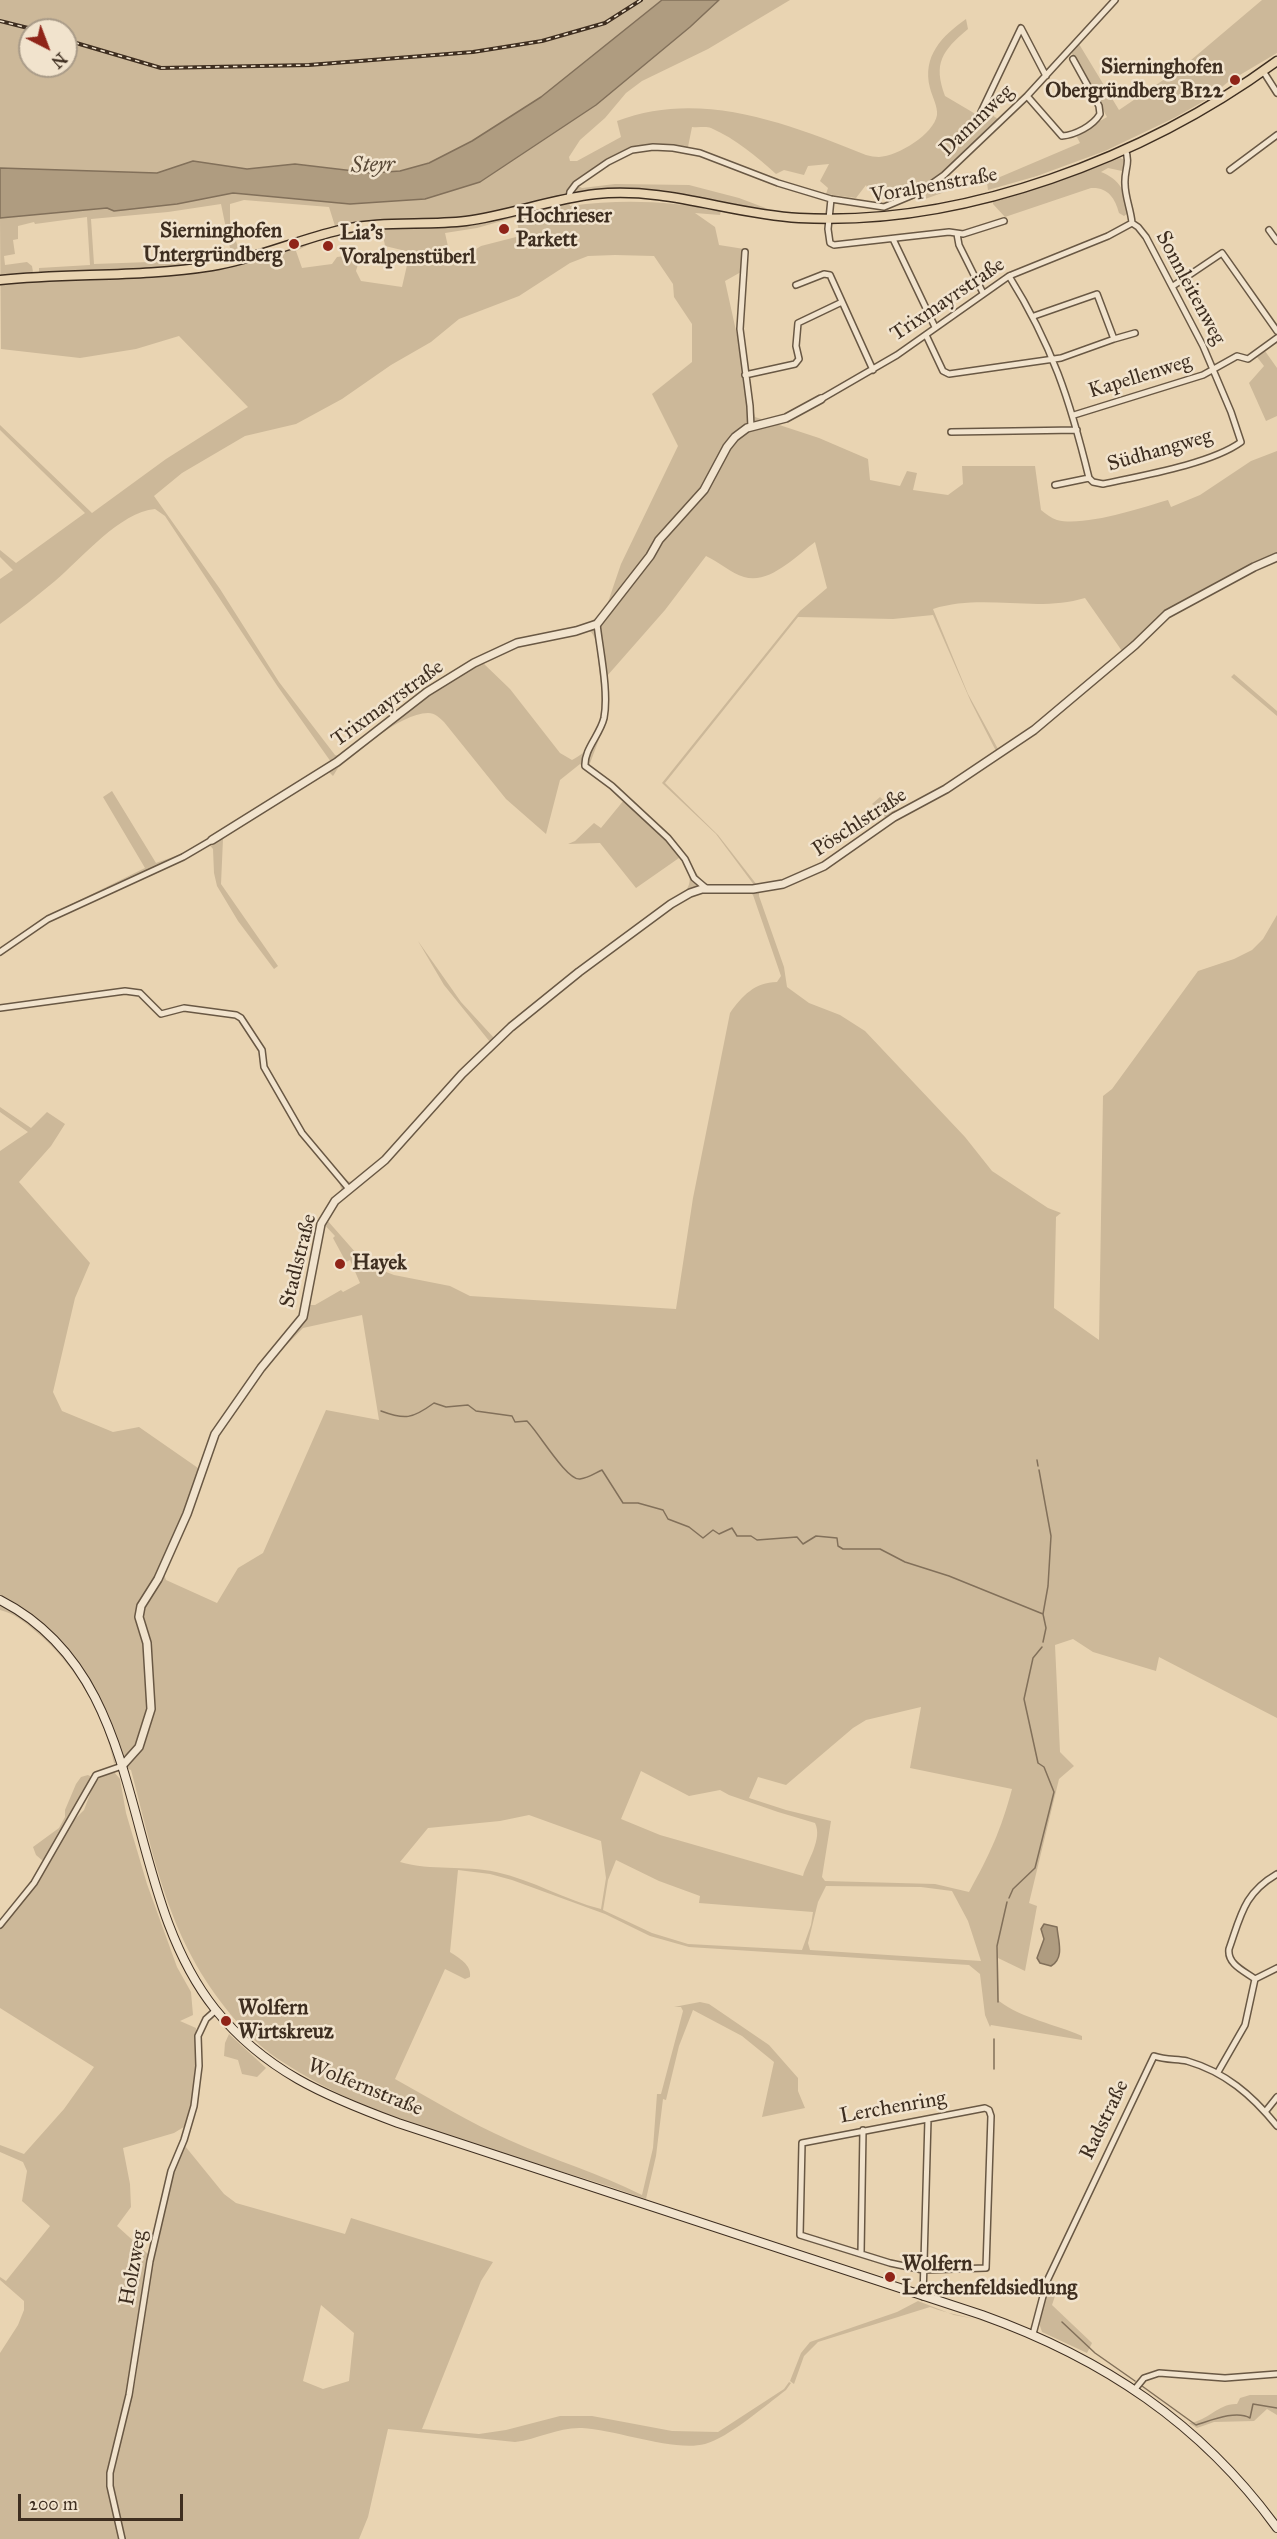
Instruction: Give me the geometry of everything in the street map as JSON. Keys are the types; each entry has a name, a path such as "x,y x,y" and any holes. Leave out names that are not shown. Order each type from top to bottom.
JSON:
{"main road":[{"name":"Voralpenstraße","path":"0,280 205,267 246,259 351,227 471,220 569,198 602,194 652,194 773,216 829,219 889,214 961,203 1034,183 1125,150 1213,103 1277,61"},
{"name":"Wolfernstraße","path":"0,1600 50,1636 79,1669 99,1703 122,1766 159,1901 186,1964 216,2010 244,2041 272,2064 331,2098 398,2123 768,2244 1033,2334 1095,2364 1135,2389 1174,2418 1207,2447 1246,2488 1277,2528"}],"street":[{"name":"Dammweg","path":"831,199 888,207 920,192 944,176 1027,96 1115,0"},
{"path":"981,112 1021,28 1046,76"},
{"path":"1027,96 1062,136 1072,134 1093,123 1100,114 1099,106 1072,59"},
{"path":"1263,71 1277,93"},
{"path":"1230,170 1277,135"},
{"path":"569,198 576,183 620,155 642,148 663,147 700,153 778,183 831,199 829,219 831,245 949,232 957,234 1004,221"},
{"name":"Sonnleitenweg","path":"1125,150 1129,159 1125,191 1132,223 1141,230 1173,286 1214,371 1236,423 1241,442"},
{"name":"Trixmayrstraße","path":"821,399 873,370 1009,276 1108,236 1132,223"},
{"path":"1269,230 1277,241"},
{"path":"957,234 959,245 983,293"},
{"path":"893,239 935,327"},
{"path":"745,252 740,329 751,427"},
{"path":"1173,286 1222,253 1277,330"},
{"path":"796,285 824,274 830,275 873,370"},
{"name":"Südhangweg","path":"1009,276 1034,316 1054,359 1074,415 1089,478"},
{"path":"1034,316 1097,294 1114,339"},
{"path":"745,375 795,364 799,359 796,346 798,323 842,302"},
{"path":"926,335 943,371 949,374 1054,359 1136,333"},
{"name":"Kapellenweg","path":"1074,415 1214,371 1237,356 1248,359 1277,338"},
{"path":"707,889 694,878 685,859 668,838 612,786 585,766 586,755 601,727 605,708 597,624 661,538 698,498 727,447 740,433 751,427 780,421 821,399"},
{"path":"951,432 1077,430"},
{"name":"Südhangweg","path":"1055,485 1089,478 1099,484 1145,475 1204,458 1241,442"},
{"name":"Pöschlstraße","path":"707,889 753,889 783,884 825,866 894,818 945,789 1034,730 1135,645 1167,614 1277,557"},
{"name":"Trixmayrstraße","path":"0,952 48,919 183,857 212,840 337,762 427,692 474,663 517,643 576,631 597,624"},
{"path":"690,893 694,878"},
{"name":"Stadlstraße","path":"122,1766 139,1747 151,1709 147,1643 139,1617 141,1606 158,1579 187,1514 215,1434 261,1368 303,1317 323,1218 332,1205 349,1189 367,1177 391,1154 462,1074 511,1027 579,972 690,893 707,889"},
{"path":"0,1008 125,991 140,993 161,1014 184,1008 236,1015 241,1018 262,1050 264,1067 302,1133 349,1189"},
{"path":"0,1925 33,1883 96,1775 122,1766"},
{"path":"1255,1979 1232,1962 1229,1949 1250,1895 1259,1885 1277,1874"},
{"path":"1255,1979 1277,1968"},
{"path":"1218,2072 1245,2025 1255,1979"},
{"name":"Holzweg","path":"122,2539 110,2486 110,2473 129,2395 150,2261 171,2171 184,2140 194,2106 199,2066 198,2036 206,2019 216,2010"},
{"name":"Radstraße","path":"1033,2334 1047,2281 1154,2056 1186,2061 1218,2072 1234,2083 1277,2126"},
{"path":"1265,2112 1277,2097"},
{"name":"Lerchenring","path":"985,2108 989,2110 987,2264 983,2269 923,2270 890,2263 800,2235 802,2143 863,2130 985,2108"},
{"path":"923,2297 928,2119"},
{"path":"861,2253 863,2130"},
{"path":"1135,2389 1144,2378 1159,2373 1225,2378 1277,2374"}],"shaded area":[{"path":"0,0 662,0 541,97 472,141 429,163 400,171 371,173 296,164 247,169 193,161 157,173 0,168"},
{"name":"Steyr","path":"662,0 719,0 596,105 480,182 425,199 350,204 233,193 177,204 114,211 107,208 0,218 0,168 157,173 193,161 247,169 295,164 371,173 400,171 429,163 472,141 541,97"},
{"path":"719,0 790,0 708,49 642,81 626,93 605,118 580,140 569,157 570,161 577,161 621,137 617,121 648,112 680,108 711,109 743,114 805,132 869,156 879,157 896,153 914,143 934,122 937,112 928,77 929,66 942,40 966,19 968,29 952,44 942,58 941,85 945,96 984,119 989,113 998,119 953,166 927,186 898,198 897,193 868,190 866,185 856,198 826,194 828,188 820,181 829,164 808,166 804,175 784,170 776,174 737,143 720,132 704,127 692,127 688,147 636,149 609,160 567,190 570,206 609,202 646,202 721,211 720,215 695,213 715,227 719,245 744,249 741,272 725,281 755,417 819,438 868,459 870,480 900,486 907,471 917,473 913,490 948,495 963,484 962,466 1035,466 1041,510 1057,520 1068,521 1112,516 1168,500 1171,507 1200,495 1251,461 1277,451 1277,560 1176,611 1122,660 1100,675 1028,737 941,795 894,821 834,864 794,884 759,892 759,896 784,967 787,987 809,1003 840,1015 865,1031 965,1137 992,1171 1048,1208 1061,1213 1056,1217 1054,1308 1099,1340 1103,1096 1112,1089 1198,971 1234,959 1252,950 1263,939 1277,915 1277,1718 1159,1657 1156,1671 1093,1652 1073,1639 1055,1645 1060,1752 1074,1766 1059,1779 1029,1903 1037,1906 1025,1971 998,1958 999,2001 1029,2017 1082,2036 1082,2040 991,2025 990,2027 985,2015 980,1974 969,1965 689,1947 650,1936 605,1914 512,1880 490,1874 458,1870 450,1952 467,1965 470,1977 465,1979 445,1969 395,2079 494,2133 642,2195 653,2148 657,2094 661,2094 683,2011 681,2007 674,2007 700,2002 709,2004 769,2045 798,2078 798,2091 805,2108 762,2117 774,2062 742,2036 693,2010 679,2046 666,2100 663,2099 656,2156 646,2199 457,2140 364,2105 320,2084 278,2059 254,2039 219,2000 193,1959 172,1914 164,1890 131,1770 114,1763 95,1708 63,1658 27,1624 0,1610 0,1151 28,1132 0,1112 0,1107 31,1128 47,1112 65,1124 51,1146 19,1182 90,1263 75,1298 53,1392 62,1411 113,1432 139,1427 198,1468 221,1419 266,1357 293,1328 301,1315 306,1299 309,1305 315,1305 341,1290 343,1292 360,1283 350,1260 346,1262 333,1238 335,1236 320,1220 326,1208 342,1191 337,1177 305,1142 259,1061 267,1066 310,1141 348,1181 355,1183 389,1153 490,1042 444,985 418,941 461,1002 494,1038 563,981 684,893 690,880 688,871 679,858 636,888 600,843 568,844 575,841 594,823 601,828 624,800 580,764 560,780 546,834 506,799 444,722 439,717 428,713 416,715 392,726 338,768 333,776 329,772 229,833 223,839 221,884 278,966 274,969 238,921 217,886 213,849 207,842 158,867 58,913 11,941 41,919 145,868 103,797 112,791 156,863 184,853 331,762 278,687 165,516 155,509 128,518 115,527 55,581 0,624 0,579 13,570 0,557 0,550 16,563 85,513 0,430 0,425 92,513 166,459 248,407 179,336 136,349 80,358 1,349 0,218 107,208 114,211 177,204 233,193 350,204 425,199 480,182 596,104 690,27","holes":["244,200 329,207 335,226 348,234 382,229 385,246 410,252 402,287 361,281 356,271 361,254 337,257 332,264 302,268 296,251 312,243 243,264 230,221 230,204","221,204 231,253 178,261 94,264 91,219 168,212","87,217 90,265 39,268 39,272 33,272 32,266 27,262 5,265 4,256 15,254 13,240 18,239 18,226 34,222 35,224","516,217 520,236 481,246 462,258 451,260 445,233 477,228","588,256 654,256 673,284 674,297 692,324 692,362 652,394 678,446 621,564 607,605 600,615 584,626 523,639 488,652 446,676 358,744 339,756 335,755 279,682 220,589 154,496 182,473 245,436 296,424 342,399 391,365 431,342 459,319 519,296 570,263","815,542 827,588 800,611 662,783 716,834 754,885 716,887 703,882 671,839 615,785 589,766 608,715 607,676 665,610 706,556 739,575 753,578 772,573","1085,598 1122,651 1028,731 998,749 968,694 933,609 971,603 1047,604","933,615 971,702 996,751 950,784 897,812 880,797 872,804 883,811 885,818 883,822 855,844 824,863 792,878 757,885 718,835 665,783 798,617 893,619","588,630 591,632 597,647 602,701 598,729 593,741 584,752 572,760 560,753 510,689 482,662 518,646","750,892 781,976 777,982 762,984 750,991 730,1013 693,1198 676,1309 470,1296 450,1286 394,1275 373,1267 356,1253 327,1220 336,1205 397,1151 463,1077 513,1029 582,973 681,901 695,894","362,1315 379,1420 326,1410 263,1553 238,1568 217,1603 166,1580 164,1574 194,1504 219,1432 269,1363 303,1328","921,1707 910,1768 1012,1789 994,1842 969,1892 935,1884 825,1881 822,1877 831,1821 749,1798 758,1777 786,1785 853,1728 866,1720","641,1771 689,1796 720,1790 815,1823 816,1843 803,1876 660,1835 621,1819","529,1815 601,1841 606,1878 601,1909 496,1872 400,1862 428,1828 500,1821","616,1860 659,1881 700,1896 699,1903 813,1912 802,1950 688,1944 652,1933 603,1910 608,1880","826,1886 921,1887 952,1891 968,1921 981,1961 810,1950 808,1943 818,1902"]},
{"path":"1262,0 1277,0 1277,53 1228,82 1206,100 1105,151 1037,176 988,190 987,183 956,188 925,199 927,191 985,174 1000,177 1080,143 1076,135 1107,117 1071,52 1079,44 1119,110 1184,66"},
{"path":"1120,158 1125,160 1122,171 1108,168 1101,172 1113,178 1124,193 1128,213 1124,216 1119,213 1110,194 1097,188 1091,188 1005,217 993,204 993,199 1087,171"},
{"path":"615,184 689,185 739,198 776,212 669,191 642,189 578,193 576,190 578,186 582,188"},
{"path":"1265,351 1277,368 1277,416 1266,421 1249,383 1264,366 1257,357"},
{"path":"1234,674 1277,711 1277,716 1231,677"},
{"path":"114,1772 120,1779 126,1813 147,1884 177,1967 191,1992 193,2015 180,2021 196,2028 195,2085 187,2125 174,2133 123,2148 130,2184 131,2207 117,2226 149,2255 127,2395 107,2483 119,2539 0,2539 0,2353 18,2325 24,2310 24,2301 0,2280 0,2277 6,2281 50,2226 22,2201 27,2171 23,2162 0,2152 0,2145 24,2154 64,2109 94,2067 0,2008 0,1927 10,1918 68,1826 84,1810 93,1786 99,1778"},
{"path":"88,1775 91,1780 43,1861 36,1855 33,1847 59,1828 76,1784 81,1777"},
{"path":"1044,1924 1057,1927 1059,1954 1051,1966 1040,1963 1037,1958 1044,1939 1041,1929"},
{"path":"229,2034 266,2068 257,2077 242,2074 238,2060 224,2056 225,2043"},
{"path":"185,2146 224,2194 236,2203 345,2234 351,2218 493,2262 481,2281 422,2429 479,2434 506,2430 560,2416 592,2416 672,2431 718,2432 784,2389 789,2382 791,2383 786,2390 725,2435 705,2444 692,2446 662,2443 582,2428 565,2429 515,2442 388,2429 368,2517 359,2539 124,2539 111,2485 135,2383 148,2290 161,2223 177,2161","holes":["321,2305 354,2333 349,2381 323,2389 303,2381"]},
{"path":"1046,2293 1055,2296 1052,2305 1092,2343 1087,2353 1042,2332 1039,2323"},
{"path":"918,2301 947,2312 930,2307 818,2342 804,2356 794,2384 790,2381 801,2353 810,2342 897,2312"},
{"path":"975,2319 1008,2328 1038,2340 1090,2368 1024,2336"},
{"path":"1250,2395 1277,2395 1277,2415 1267,2409 1254,2421 1214,2422 1197,2428 1189,2423 1196,2422 1225,2406 1237,2404 1240,2398"}],"waterway":[{"path":"381,1411 403,1417 414,1415 434,1403 446,1407 468,1405 476,1411 512,1416 515,1422 527,1421 574,1478 589,1477 602,1470 623,1503 638,1503 663,1510 668,1519 689,1527 703,1538 713,1530 719,1534 732,1528 737,1536 751,1536 757,1540 797,1537 803,1544 816,1536 837,1538 838,1546 843,1549 880,1549 905,1562 949,1576 1043,1614 1046,1628 1043,1642"},
{"path":"1037,1460 1038,1466"},
{"path":"1039,1470 1051,1536 1048,1586 1043,1614"},
{"path":"1009,1898 1013,1889 1035,1868 1054,1792 1044,1767 1038,1763 1024,1699 1033,1658 1042,1647"},
{"path":"998,2002 997,1946 1007,1902"},
{"path":"994,2039 994,2069"},
{"path":"1062,2322 1095,2353 1135,2381"},
{"path":"1142,2386 1196,2425 1231,2415 1250,2418 1253,2404 1277,2408"}],"railway":[{"path":"78,44 161,68 309,65 473,52 542,41 605,23 641,0"},
{"path":"0,21 18,26"}],"place":[{"name":"Sierninghofen Obergründberg B122","path":"1235,80"},
{"name":"Hochrieser Parkett","path":"504,229"},
{"name":"Sierninghofen Untergründberg","path":"294,244"},
{"name":"Lia's Voralpenstüberl","path":"328,246"},
{"name":"Hayek","path":"340,1264"},
{"name":"Wolfern Wirtskreuz","path":"226,2021"},
{"name":"Wolfern Lerchenfeldsiedlung","path":"890,2277"}]}
